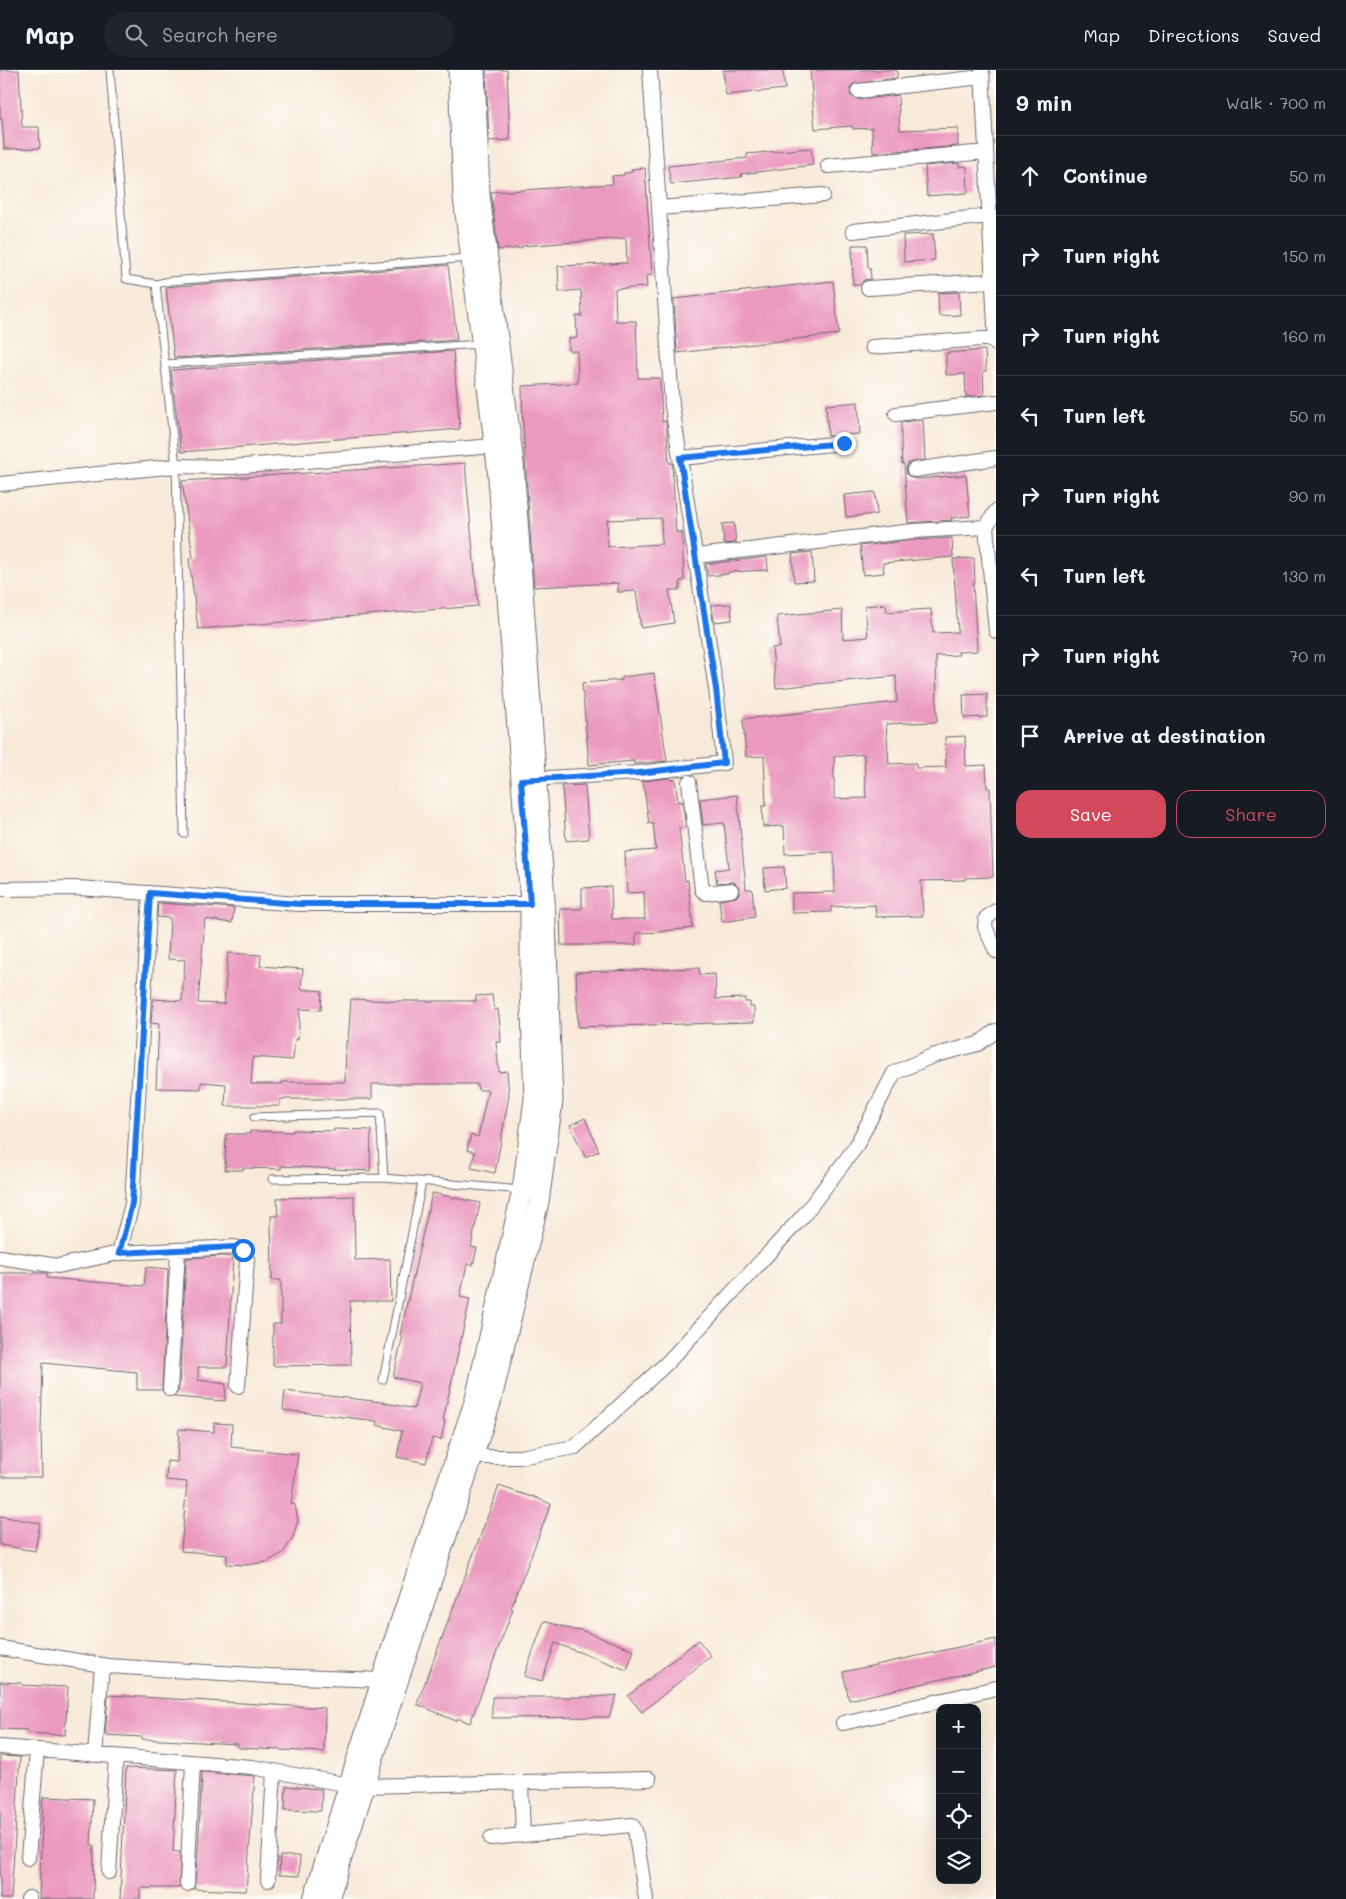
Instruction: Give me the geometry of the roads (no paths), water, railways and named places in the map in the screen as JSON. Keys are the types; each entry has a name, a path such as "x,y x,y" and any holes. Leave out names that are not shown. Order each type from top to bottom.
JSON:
{"street":[{"path":"313,1899 357,1785 390,1681 475,1398 531,1191 553,1100 545,899 529,779 494,446 463,196 458,70"},
{"path":"390,1681 473,1457 491,1403 531,1191 534,1099 530,984 529,779 514,464 480,196 475,70"},
{"path":"529,779 639,773 688,774 724,763 716,689 672,406 650,70"},
{"path":"858,92 982,74 996,344"},
{"path":"828,166 986,152"},
{"path":"659,208 823,195"},
{"path":"854,231 989,216"},
{"path":"868,288 992,281"},
{"path":"872,347 996,338"},
{"path":"896,414 996,402"},
{"path":"680,458 844,443"},
{"path":"0,484 176,466 231,467 494,446"},
{"path":"914,470 996,458"},
{"path":"696,556 913,531 992,518 996,632"},
{"path":"688,774 702,890 706,893 731,890"},
{"path":"0,889 78,888 300,904 530,904"},
{"path":"119,1253 132,1204 150,893"},
{"path":"996,911 986,918 985,927 996,951"},
{"path":"473,1457 520,1457 575,1448 667,1363 802,1216 855,1148 894,1073 932,1056 978,1044 996,1031"},
{"path":"0,1257 58,1266 119,1253 235,1247 243,1250 247,1258 238,1386"},
{"path":"170,1389 178,1250"},
{"path":"0,1648 102,1665 269,1676 390,1681"},
{"path":"95,1755 102,1665"},
{"path":"844,1723 996,1688"},
{"path":"0,1747 252,1767 357,1785 650,1779"},
{"path":"28,1858 37,1750"},
{"path":"109,1872 116,1757"},
{"path":"187,1884 193,1763"},
{"path":"268,1880 274,1771"},
{"path":"521,1782 523,1835"},
{"path":"330,1899 357,1785"},
{"path":"492,1838 632,1825 635,1830 646,1899"}],"lane":[{"path":"110,70 126,279 156,284 170,281 470,258"},
{"path":"156,284 176,466 184,834"},
{"path":"165,364 482,344"},
{"path":"254,1118 380,1113 384,1178"},
{"path":"272,1179 384,1178 531,1191"},
{"path":"382,1380 422,1182"}]}
